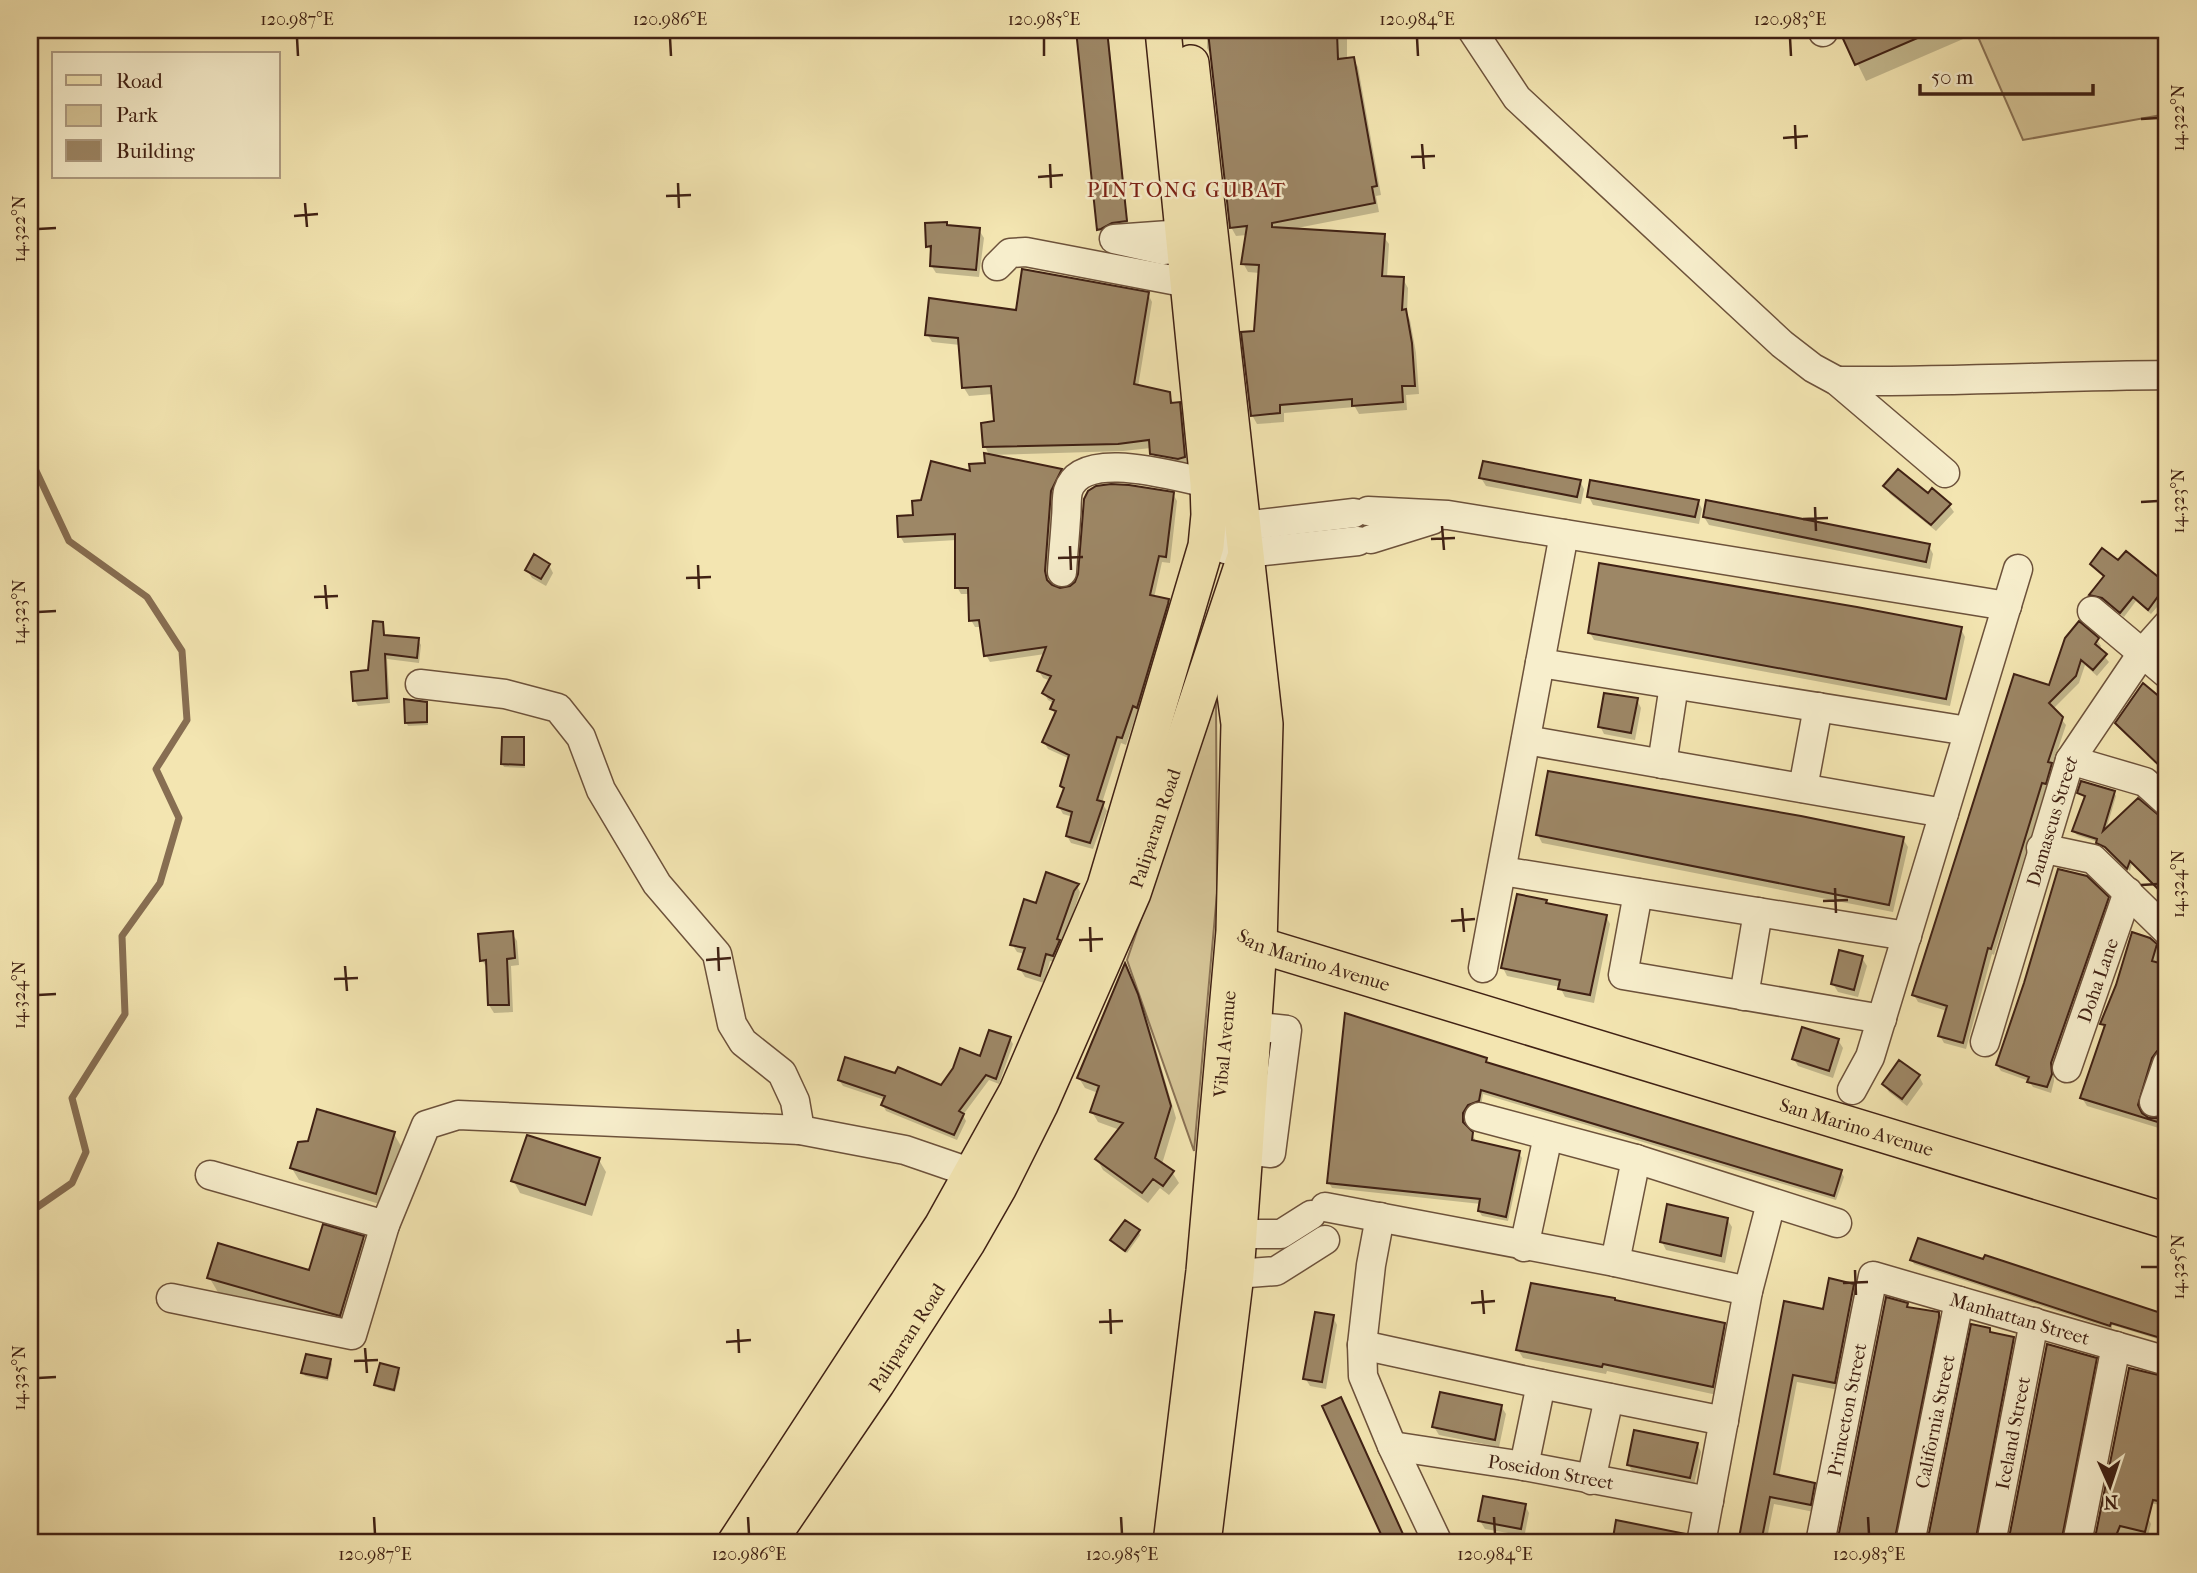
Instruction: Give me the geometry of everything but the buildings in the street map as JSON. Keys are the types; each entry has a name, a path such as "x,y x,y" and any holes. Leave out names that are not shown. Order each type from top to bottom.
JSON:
{"main road":[{"name":"Paliparan Road","path":"735,1543 942,1226 1017,1091 1105,886 1206,546 1208,483 1163,30"},
{"name":"Paliparan Road","path":"768,1543 877,1383 967,1243 999,1187 1040,1105 1133,893 1224,614 1245,540 1187,30"},
{"name":"Vibal Avenue","path":"1203,1543 1236,1273 1229,1220 1265,724 1245,540"},
{"name":"Vibal Avenue","path":"1171,1543 1204,1271 1229,1220 1245,1150 1253,1026 1251,935 1239,724 1224,614 1206,546"},
{"name":"San Marino Avenue","path":"1251,935 1361,958 2167,1206"},
{"name":"San Marino Avenue","path":"1251,935 2167,1222"}],"street":[{"path":"1472,30 1517,98 1782,344 1813,368 1837,380 1945,472"},
{"path":"997,266 1010,254 1026,251 1188,283"},
{"path":"1837,380 1905,382 2031,376 2167,374"},
{"path":"1062,572 1068,491 1077,477 1105,467 1135,468 1208,483"},
{"path":"1206,546 1245,540 1361,512 1448,515 2007,606"},
{"path":"1245,540 1365,540 1448,515"},
{"path":"1483,968 1564,534"},
{"path":"1852,1090 1870,1057 2018,569"},
{"path":"2092,611 2167,674"},
{"name":"Damascus Street","path":"1985,1042 2041,848 2070,760 2143,652 2167,625"},
{"path":"1540,663 1968,731"},
{"path":"420,684 505,694 558,708 581,737 601,790 657,884 717,954 732,1024 743,1042 782,1073 795,1101 800,1130"},
{"path":"1662,764 1674,685"},
{"path":"1802,788 1818,707"},
{"path":"1526,740 1944,813"},
{"path":"2070,760 2145,782 2167,802"},
{"path":"2041,848 2093,859 2167,931"},
{"path":"1502,871 1907,936"},
{"path":"1638,892 1623,975 1881,1019"},
{"name":"Doha Lane","path":"2067,1068 2128,892"},
{"path":"1744,996 1758,912"},
{"path":"2154,1102 2167,1064"},
{"path":"171,1298 352,1335 385,1225 426,1125 458,1115 800,1130 905,1150 972,1173"},
{"path":"1479,1117 1636,1160 1837,1223"},
{"path":"1524,1247 1548,1136"},
{"path":"1615,1262 1636,1160"},
{"path":"210,1175 385,1225"},
{"path":"1701,1543 1748,1292 1771,1203"},
{"path":"1229,1220 1281,1234 1318,1211 1380,1217 1524,1247 1615,1262 1748,1292"},
{"path":"1236,1273 1276,1271 1332,1236 1380,1217"},
{"path":"1380,1217 1371,1265 1362,1345 1363,1376 1392,1446 1438,1543"},
{"name":"Manhattan Street","path":"1873,1276 2167,1361"},
{"name":"Princeton Street","path":"1821,1543 1873,1276"},
{"name":"California Street","path":"1910,1543 1959,1301"},
{"name":"Iceland Street","path":"1991,1543 2034,1322"},
{"path":"1362,1345 1724,1421"},
{"path":"2077,1543 2116,1346"},
{"path":"1524,1466 1541,1384"},
{"path":"1591,1480 1609,1398"},
{"name":"Poseidon Street","path":"1392,1446 1524,1466 1709,1501"}],"green space":[{"path":"1975,30 2167,30 2167,114 2023,140"},
{"path":"1216,700 1217,893 1194,1151 1127,960"}],"waterway":[{"path":"30,458 69,541 147,597 182,651 187,720 156,769 179,818 160,883 122,936 125,1014 72,1098 86,1152 72,1183 33,1210 30,1216"}],"district":[{"name":"PINTONG GUBAT","path":"1187,190"}]}
